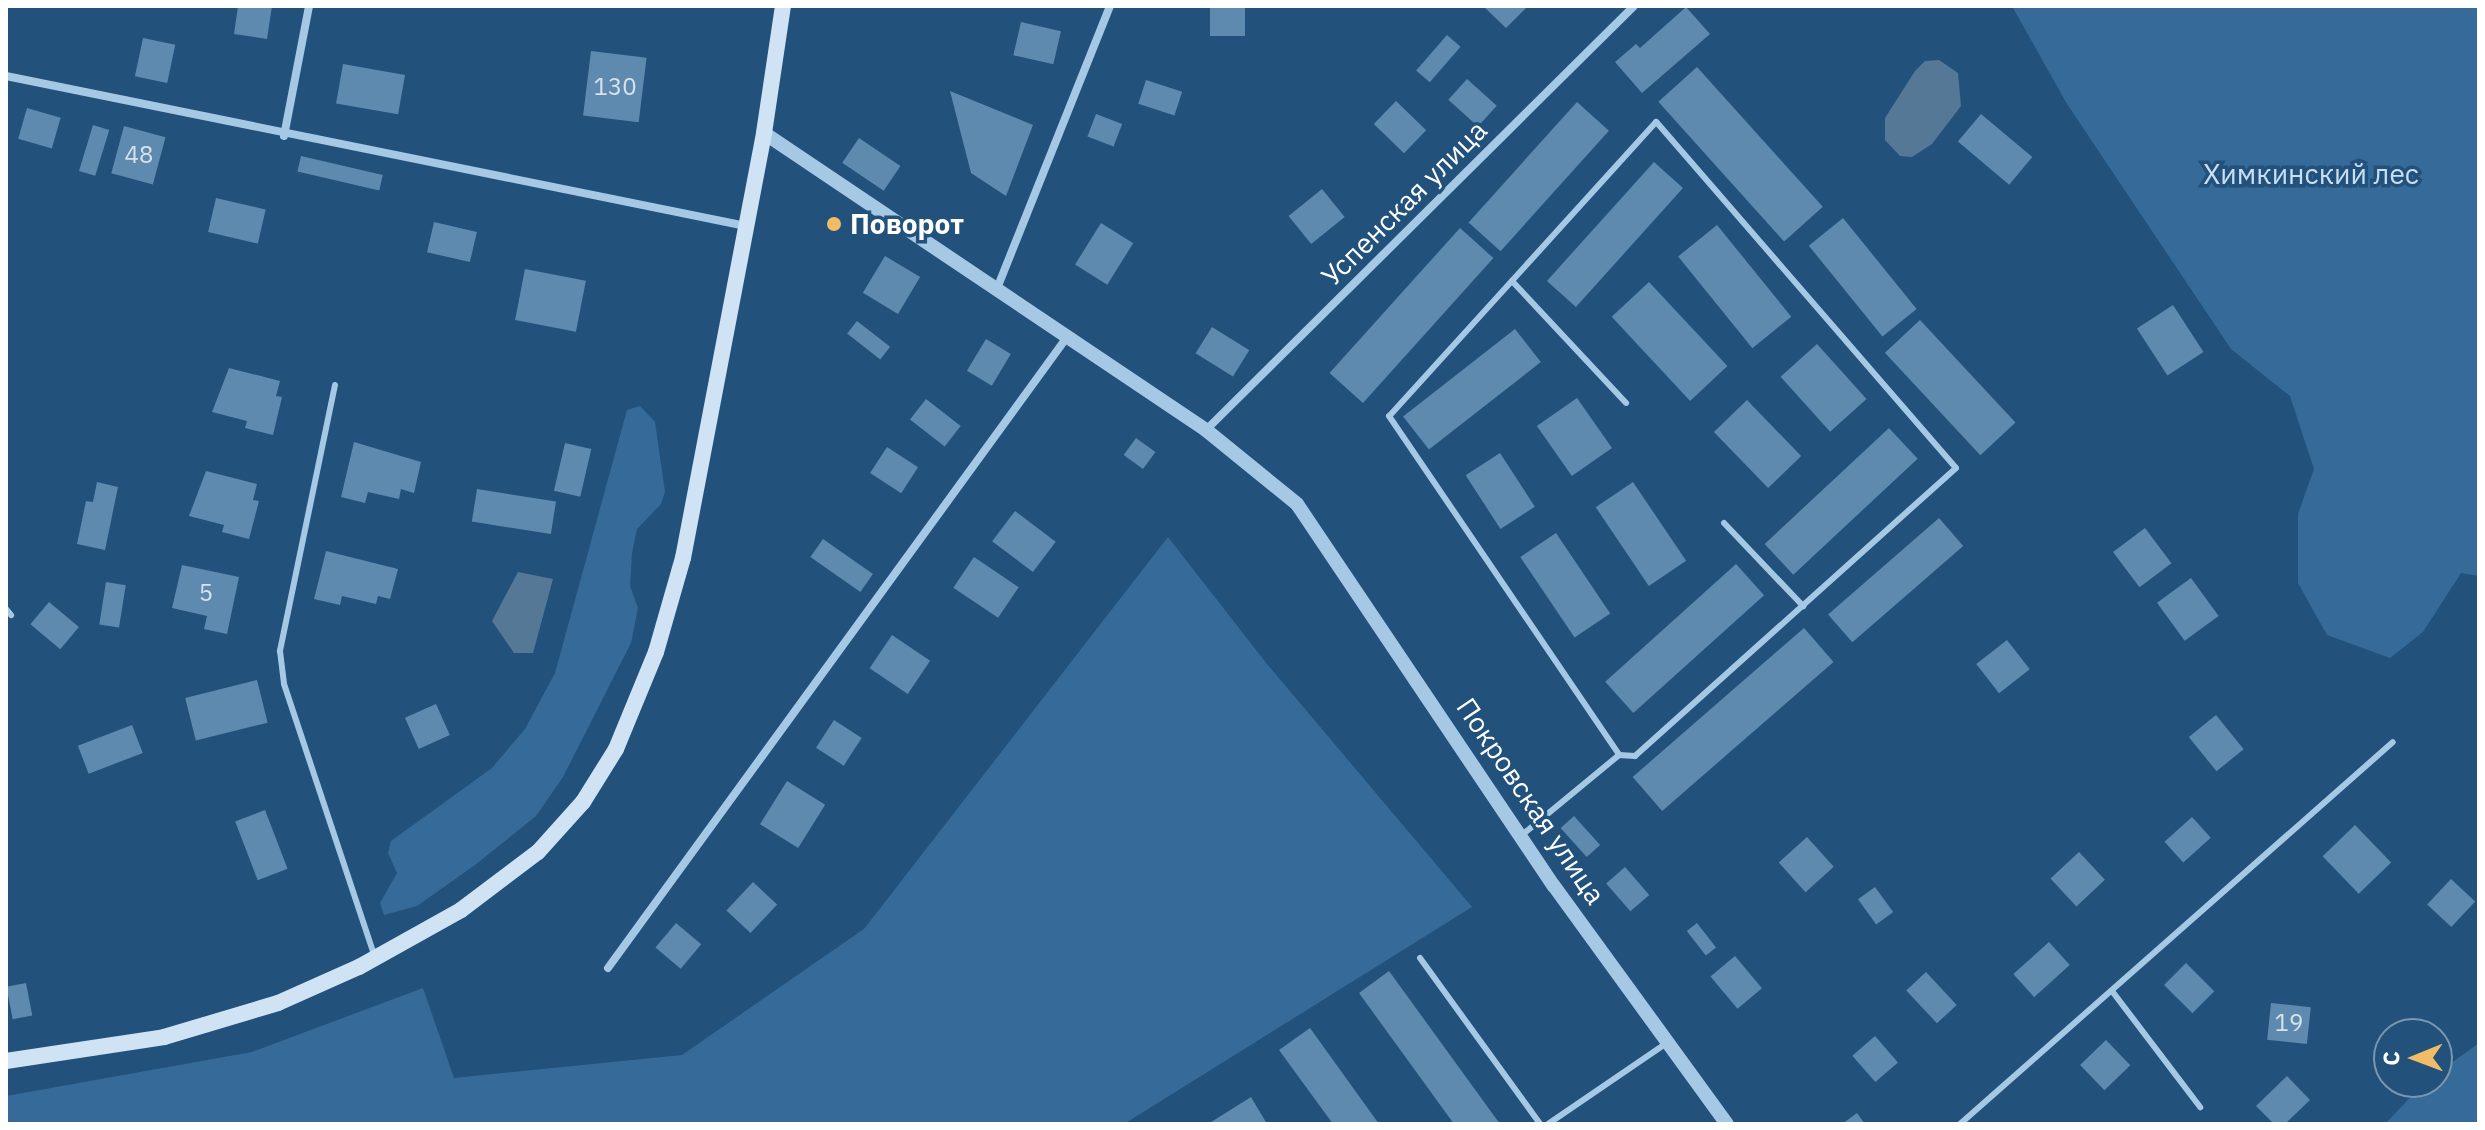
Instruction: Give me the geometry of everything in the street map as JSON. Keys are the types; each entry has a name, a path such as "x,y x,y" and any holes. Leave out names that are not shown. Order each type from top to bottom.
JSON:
{"main road":[{"path":"6,1061 164,1037 278,1003 375,958 461,910 538,852 583,802 616,749 656,652 683,558 764,133 783,6"}],"street":[{"path":"284,136 309,6"},
{"path":"996,292 1110,6"},
{"name":"Успенская улица","path":"1206,430 1634,6"},
{"path":"6,76 284,136 747,226"},
{"name":"Покровская улица","path":"764,133 1065,340 1206,430 1297,504 1522,835 1727,1124"},
{"path":"608,968 1065,340"}],"lane":[{"path":"1522,835 1619,755 1635,756 1956,468 1656,122 1389,416 1619,755"},
{"path":"1512,281 1626,403"},
{"path":"335,385 280,651 284,684 375,958"},
{"path":"1724,523 1803,606"},
{"path":"1960,1124 2393,742"},
{"path":"1420,958 1540,1124"},
{"path":"2112,991 2200,1107"},
{"path":"1548,1124 1668,1042"}],"green space":[{"name":"Химкинский лес","path":"2012,6 2479,6 2479,576 2461,573 2423,632 2390,658 2327,635 2298,583 2298,514 2314,469 2290,396 2231,349 2067,104"},
{"path":"640,406 655,422 665,492 661,504 637,529 630,586 638,608 631,643 563,777 536,816 417,906 384,915 380,903 397,873 388,853 391,841 492,768 525,729 555,673 627,410"},
{"path":"1168,537 1267,664 1472,907 1124,1124 6,1124 6,1096 252,1052 423,988 454,1078 682,1055 864,929"},
{"path":"2479,1043 2479,1124 2385,1124 2410,1098 2453,1098 2453,1062"}],"shaded area":[{"path":"1939,60 1958,73 1961,106 1932,144 1912,157 1900,156 1885,140 1885,118 1915,71 1925,61"},
{"path":"518,572 553,579 533,653 514,653 492,621"}],"building":[{"path":"238,6 272,6 267,39 234,34"},
{"path":"1210,6 1245,6 1245,36 1210,36"},
{"path":"1483,6 1528,6 1506,28"},
{"path":"1686,7 1710,34 1642,93 1615,62 1636,44 1640,48"},
{"path":"1021,22 1061,31 1053,64 1013,55"},
{"path":"1447,35 1461,47 1430,82 1416,70"},
{"path":"143,38 175,45 167,83 135,76"},
{"path":"591,51 647,58 639,122 583,116"},
{"path":"343,64 405,75 398,114 336,103"},
{"path":"1697,67 1823,207 1784,242 1658,102"},
{"path":"1467,79 1497,106 1478,127 1448,100"},
{"path":"1146,80 1182,92 1174,116 1138,104"},
{"path":"950,91 1033,125 1006,196 971,173"},
{"path":"1396,101 1426,130 1404,153 1374,124"},
{"path":"1577,102 1609,131 1501,251 1469,222"},
{"path":"27,108 61,118 52,148 18,139"},
{"path":"1096,114 1122,124 1114,146 1087,136"},
{"path":"1981,114 2032,157 2009,185 1958,142"},
{"path":"93,125 109,130 95,176 79,171"},
{"path":"124,126 166,137 153,184 111,173"},
{"path":"859,138 900,166 884,191 842,163"},
{"path":"301,156 383,175 379,190 297,172"},
{"path":"1654,162 1683,188 1576,307 1547,281"},
{"path":"1322,189 1345,217 1311,244 1289,216"},
{"path":"216,198 266,209 258,244 208,232"},
{"path":"1843,218 1917,309 1882,337 1809,246"},
{"path":"434,222 477,232 470,262 427,252"},
{"path":"1101,223 1133,243 1107,285 1075,265"},
{"path":"1717,225 1791,317 1752,348 1678,256"},
{"path":"1460,228 1493,258 1363,403 1330,373"},
{"path":"885,256 920,277 898,314 863,293"},
{"path":"525,269 586,281 576,332 515,320"},
{"path":"1649,282 1727,366 1690,401 1612,317"},
{"path":"2173,305 2203,352 2167,375 2137,328"},
{"path":"1920,320 2015,422 1980,455 1885,353"},
{"path":"857,321 890,347 880,359 847,334"},
{"path":"1212,327 1249,350 1233,377 1196,353"},
{"path":"1515,329 1541,362 1429,450 1403,416"},
{"path":"986,339 1011,354 992,386 967,371"},
{"path":"1817,344 1867,399 1830,432 1781,377"},
{"path":"229,368 280,381 276,396 282,397 273,435 245,428 247,421 212,412"},
{"path":"1577,398 1612,448 1572,476 1537,426"},
{"path":"926,399 961,426 945,447 910,419"},
{"path":"1747,400 1801,456 1768,488 1714,432"},
{"path":"1889,428 1918,459 1793,575 1765,544"},
{"path":"1136,438 1155,452 1143,469 1124,455"},
{"path":"354,442 421,462 414,493 401,489 399,499 368,492 365,503 341,497"},
{"path":"565,443 591,449 580,497 554,491"},
{"path":"887,447 918,467 901,493 870,473"},
{"path":"1500,453 1535,507 1500,529 1466,475"},
{"path":"206,471 257,484 253,500 259,501 249,539 222,532 224,525 189,516"},
{"path":"97,482 118,487 105,550 77,544 86,501 93,502"},
{"path":"1633,482 1686,561 1649,586 1596,507"},
{"path":"477,489 556,502 551,534 472,522"},
{"path":"1015,511 1056,542 1033,572 992,541"},
{"path":"1939,518 1963,546 1852,642 1828,614"},
{"path":"2145,528 2171,563 2140,587 2113,552"},
{"path":"1556,533 1610,613 1575,637 1520,557"},
{"path":"823,539 873,574 860,592 810,557"},
{"path":"326,551 398,569 390,599 378,596 376,604 342,596 340,605 314,599"},
{"path":"974,557 1019,587 998,618 953,588"},
{"path":"1736,564 1764,595 1633,713 1605,682"},
{"path":"182,565 239,577 227,634 204,629 207,616 172,608"},
{"path":"2191,578 2219,616 2185,641 2157,603"},
{"path":"106,582 126,585 119,628 99,624"},
{"path":"49,602 79,627 60,649 30,624"},
{"path":"1804,628 1834,662 1662,811 1633,777"},
{"path":"892,635 930,661 908,694 870,668"},
{"path":"2007,640 2030,669 1999,693 1976,664"},
{"path":"257,680 268,723 196,741 185,698"},
{"path":"436,704 450,735 419,749 405,718"},
{"path":"2216,715 2244,749 2216,771 2189,737"},
{"path":"834,720 862,738 844,766 816,748"},
{"path":"132,725 143,753 89,774 78,746"},
{"path":"787,781 825,805 798,848 760,824"},
{"path":"265,810 288,869 258,880 235,821"},
{"path":"1574,816 1600,845 1587,857 1561,828"},
{"path":"2192,817 2211,838 2183,863 2165,842"},
{"path":"2355,825 2391,862 2359,894 2323,856"},
{"path":"1807,837 1834,867 1806,892 1779,862"},
{"path":"2079,852 2105,880 2076,906 2050,879"},
{"path":"1625,867 1649,895 1630,911 1606,883"},
{"path":"2451,879 2475,902 2451,927 2427,905"},
{"path":"753,882 777,905 751,933 726,911"},
{"path":"1875,887 1893,912 1876,924 1858,899"},
{"path":"676,923 701,944 681,969 655,948"},
{"path":"1697,923 1716,947 1706,955 1687,931"},
{"path":"2049,942 2070,965 2034,997 2013,974"},
{"path":"1735,956 1762,988 1737,1009 1710,977"},
{"path":"2186,963 2214,991 2192,1013 2164,985"},
{"path":"1389,971 1500,1124 1454,1124 1359,993"},
{"path":"1926,972 1957,1005 1937,1023 1906,990"},
{"path":"26,983 32,1015 13,1019 6,987"},
{"path":"2271,1003 2311,1007 2307,1044 2267,1040"},
{"path":"1310,1028 1379,1124 1333,1124 1279,1050"},
{"path":"1875,1036 1898,1062 1875,1082 1852,1056"},
{"path":"2106,1040 2130,1065 2104,1090 2080,1065"},
{"path":"2287,1076 2310,1100 2285,1124 2274,1124 2256,1106"},
{"path":"1251,1097 1267,1124 1208,1124"},
{"path":"1857,1113 1865,1124 1842,1124"}],"place":[{"name":"Поворот","path":"834,224"}]}
